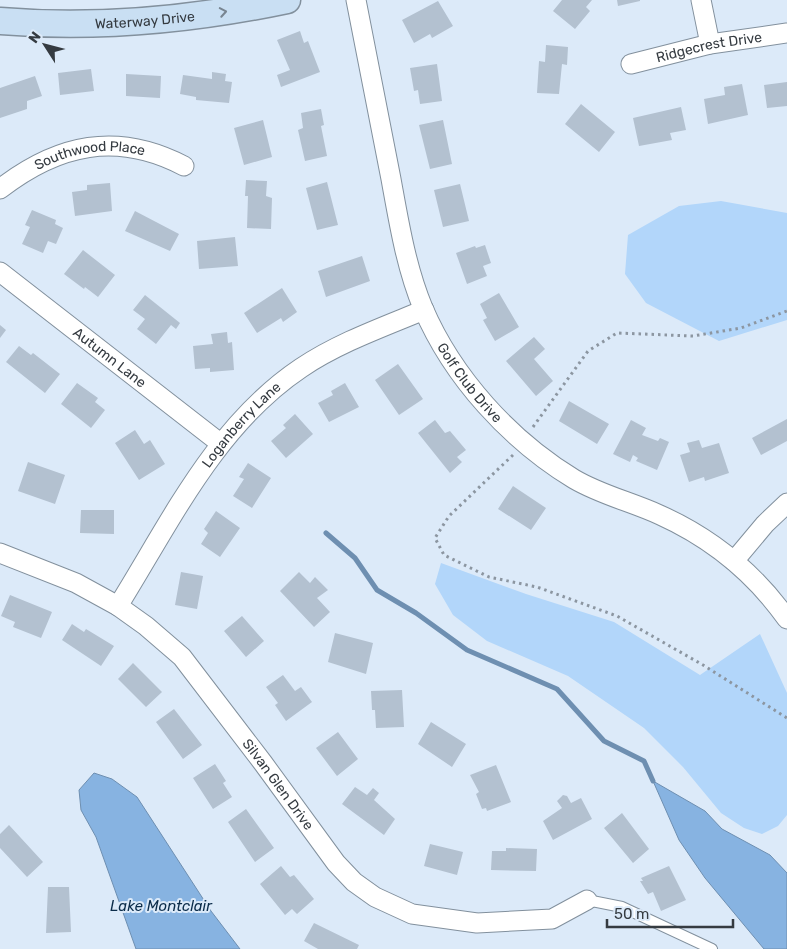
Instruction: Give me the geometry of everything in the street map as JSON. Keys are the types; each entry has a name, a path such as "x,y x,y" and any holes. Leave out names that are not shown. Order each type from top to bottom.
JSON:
{"main road":[{"name":"Waterway Drive","path":"0,21 77,25 131,23 216,13 287,0"}],"street":[{"name":"Golf Club Drive","path":"356,0 406,256 424,310 438,338 461,374 513,433 540,456 591,487 659,514 691,531 734,561 757,583 787,619"},
{"path":"701,0 710,44"},
{"name":"Ridgecrest Drive","path":"631,64 710,44 787,33"},
{"name":"Southwood Place","path":"0,189 42,161 73,150 97,146 121,146 143,149 184,166"},
{"name":"Autumn Lane","path":"0,272 220,444"},
{"name":"Loganberry Lane","path":"118,606 220,444 264,396 303,366 356,339 424,310"},
{"path":"734,561 764,524 787,504"},
{"name":"Silvan Glen Drive","path":"0,553 76,584 118,606 146,626 193,669 336,863 354,882 375,897 412,914 477,922 552,919 587,900"}],"lane":[{"path":"587,900 622,907 712,949"}],"shaded area":[{"path":"721,201 787,213 787,320 719,341 646,303 625,274 628,235 679,206"},
{"path":"441,563 526,594 614,622 700,675 760,634 787,693 787,815 778,826 762,834 744,828 721,813 683,767 644,728 568,676 487,641 453,615 435,584"}],"water":[{"name":"Lake Montclair","path":"94,773 112,779 137,797 211,911 240,949 136,949 96,837 81,810 79,790"},
{"path":"653,781 705,811 722,829 770,855 787,873 787,949 764,949 705,878 679,840"}],"building":[{"path":"562,0 592,0 586,7 590,11 575,29 553,11"},
{"path":"617,0 640,0 640,1 618,6"},
{"path":"438,1 453,26 432,38 430,34 414,43 402,20"},
{"path":"300,31 304,43 308,41 320,72 281,87 277,75 290,70 277,40"},
{"path":"546,45 568,47 567,65 562,64 559,94 537,93 539,61 545,62"},
{"path":"437,64 442,101 420,104 418,90 414,91 410,68"},
{"path":"91,69 94,91 60,95 58,73"},
{"path":"212,72 226,74 225,81 232,82 229,103 196,100 196,97 180,94 183,75 212,79"},
{"path":"126,74 161,76 160,98 126,96"},
{"path":"35,76 42,96 27,101 27,109 0,118 0,88"},
{"path":"787,82 787,106 767,108 764,85"},
{"path":"742,84 748,115 708,124 704,99 725,95 724,87"},
{"path":"581,104 615,132 599,152 565,124"},
{"path":"681,107 686,130 670,133 672,140 639,146 633,118"},
{"path":"321,109 324,125 321,126 327,156 305,161 298,130 303,128 301,113"},
{"path":"263,120 272,157 244,165 234,128"},
{"path":"443,120 452,164 430,169 419,125"},
{"path":"246,180 267,181 266,196 272,198 271,229 247,228 248,196 245,196"},
{"path":"327,182 338,225 317,230 306,188"},
{"path":"110,183 112,211 75,216 72,192 87,190 87,185"},
{"path":"460,184 469,221 443,227 434,190"},
{"path":"32,210 56,220 55,224 63,228 56,244 48,241 43,253 22,244 30,227 25,225"},
{"path":"135,211 179,234 170,251 125,231"},
{"path":"235,237 238,266 199,269 197,241"},
{"path":"485,245 491,263 483,266 487,276 467,284 456,253 475,246 476,248"},
{"path":"83,250 115,275 98,297 64,274"},
{"path":"362,256 370,281 326,297 318,271"},
{"path":"282,288 297,312 283,322 281,318 257,333 244,313"},
{"path":"499,293 519,327 495,341 483,320 487,318 480,304"},
{"path":"145,295 180,323 176,329 171,325 156,344 137,329 145,319 133,310"},
{"path":"0,325 6,330 0,338"},
{"path":"227,332 228,343 232,342 234,370 210,372 210,368 195,369 193,346 213,344 211,334"},
{"path":"534,337 545,349 534,359 553,381 536,396 506,361"},
{"path":"19,346 31,355 33,353 60,374 45,393 6,362"},
{"path":"398,364 423,399 399,415 375,380"},
{"path":"77,383 98,398 95,402 105,410 91,428 61,404"},
{"path":"345,383 359,407 329,422 318,403 333,395 331,391"},
{"path":"569,401 609,424 597,444 559,421"},
{"path":"295,414 313,434 286,458 271,441 286,428 283,425"},
{"path":"787,419 787,441 761,455 752,438"},
{"path":"435,420 445,433 450,431 466,450 457,457 462,462 450,473 418,433"},
{"path":"631,420 646,428 642,435 658,441 660,438 669,442 657,470 636,461 638,458 633,455 630,462 613,454"},
{"path":"135,430 144,444 150,440 165,464 139,480 115,443"},
{"path":"699,440 702,448 719,443 729,473 705,481 704,477 689,482 680,455 690,452 687,443"},
{"path":"28,462 65,475 55,504 18,491"},
{"path":"248,463 271,478 252,508 233,496 244,479 239,477"},
{"path":"513,486 546,508 531,530 498,509"},
{"path":"81,510 114,510 114,534 80,533"},
{"path":"216,511 240,528 220,557 201,544 208,533 204,529"},
{"path":"181,572 203,576 197,609 175,605"},
{"path":"299,572 310,583 315,577 328,590 317,598 330,612 314,627 280,591"},
{"path":"10,595 52,612 41,638 13,627 15,622 1,616"},
{"path":"242,616 264,641 246,657 224,631"},
{"path":"72,624 84,632 86,629 114,646 101,666 62,640"},
{"path":"335,633 373,643 366,674 328,662"},
{"path":"133,663 162,692 146,707 118,679"},
{"path":"283,675 295,691 301,687 312,702 286,721 275,705 278,703 266,687"},
{"path":"402,690 404,727 376,728 375,710 372,710 371,691"},
{"path":"174,709 202,745 183,759 156,722"},
{"path":"431,722 466,744 452,767 418,744"},
{"path":"338,732 358,759 337,776 316,748"},
{"path":"215,764 226,781 223,783 232,797 213,809 193,778"},
{"path":"496,765 511,802 487,811 486,808 482,809 476,794 479,792 470,775"},
{"path":"355,787 367,795 373,788 379,793 374,800 395,819 384,835 342,804"},
{"path":"563,795 567,796 571,803 581,798 592,819 553,840 543,821 562,808 557,801"},
{"path":"246,809 274,848 255,862 228,822"},
{"path":"622,813 649,849 633,863 604,828"},
{"path":"9,825 43,862 27,877 0,848 0,834"},
{"path":"430,844 463,852 457,875 424,866"},
{"path":"506,848 537,849 536,871 491,870 492,851 506,851"},
{"path":"281,866 290,877 294,875 314,899 297,914 292,909 285,915 260,884"},
{"path":"669,866 686,900 661,911 653,892 648,894 640,881 643,881 641,878"},
{"path":"48,887 69,887 71,932 46,933"},
{"path":"314,923 359,945 357,949 318,949 304,941"}],"waterway":[{"path":"326,533 355,558 377,590 416,613 467,650 557,689 604,741 644,761 653,781"}]}
